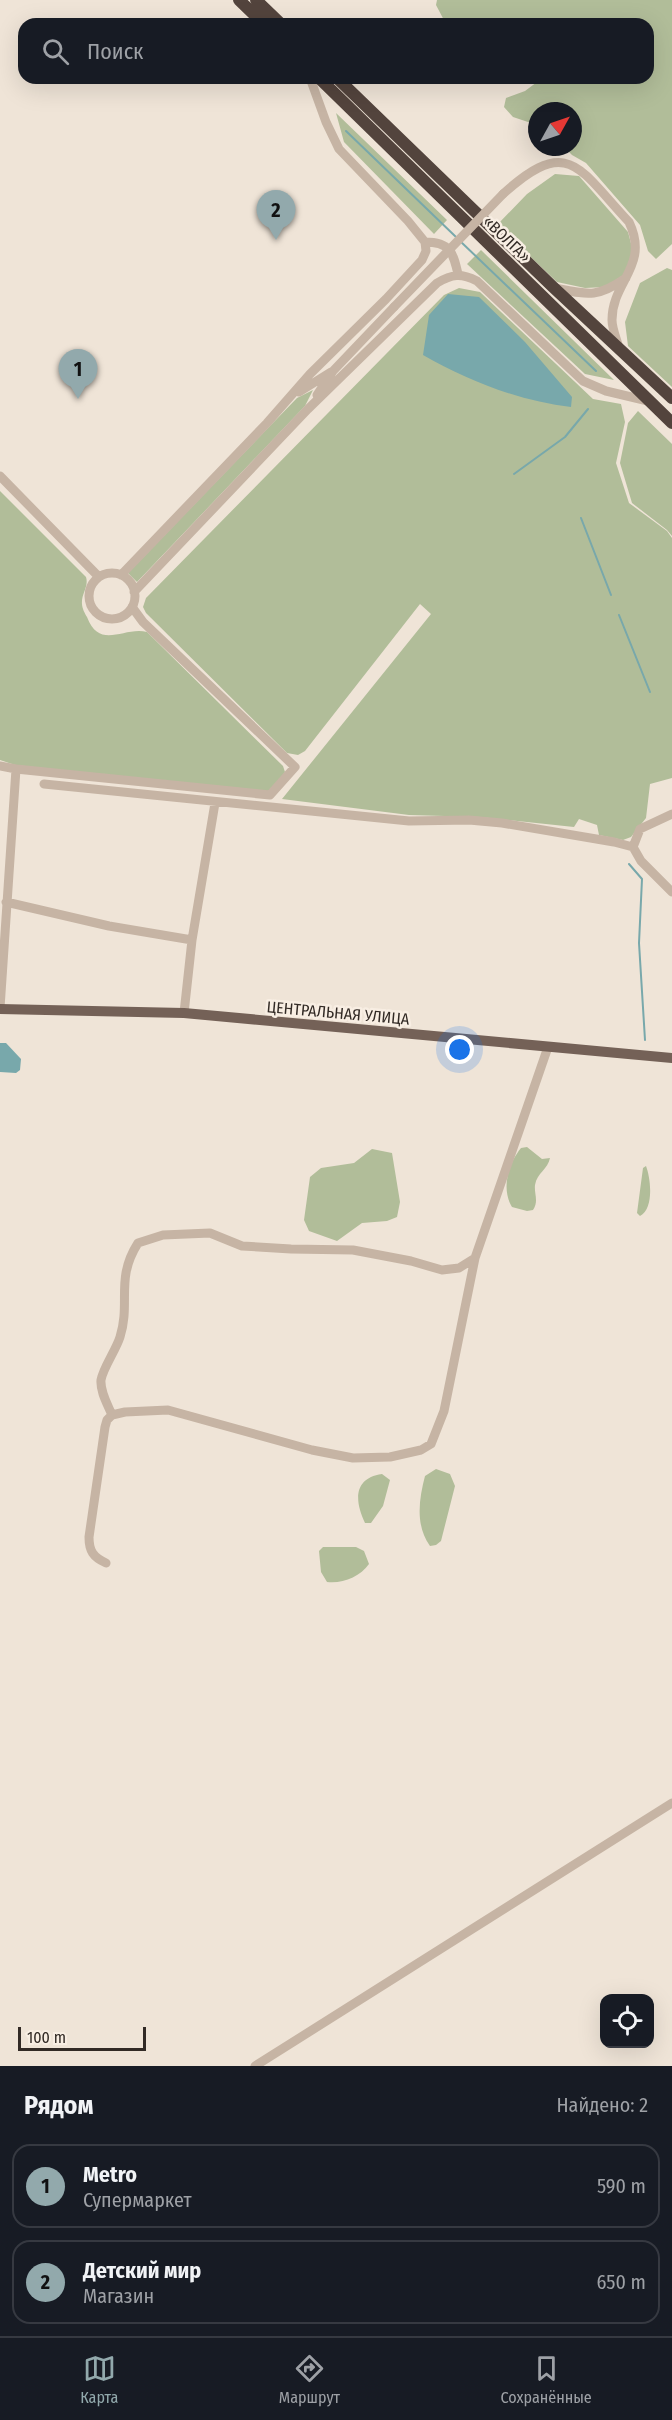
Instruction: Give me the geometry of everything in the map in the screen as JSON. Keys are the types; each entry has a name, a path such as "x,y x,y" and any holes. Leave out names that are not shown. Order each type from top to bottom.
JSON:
{"highway":[{"path":"239,0 258,18"},
{"path":"256,0 275,18"},
{"name":"«ВОЛГА»","path":"325,84 672,423"},
{"name":"«ВОЛГА»","path":"343,84 553,287 672,398"}],"main road":[{"name":"ЦЕНТРАЛЬНАЯ УЛИЦА","path":"0,1009 184,1013 672,1058"}],"street":[{"path":"121,575 294,395 310,374 422,260 426,251 425,242 408,221 339,149 312,84"},
{"path":"308,409 333,371 502,194 536,167 558,162 575,166 629,222 634,232 636,253 628,277 615,302 612,322 620,349"},
{"path":"425,242 436,242 450,249 454,255 458,274"},
{"path":"134,592 308,409 437,284 458,274 477,281 583,381 606,391 648,401"},
{"path":"553,287 583,294 606,292 628,277"},
{"path":"294,395 333,371"},
{"path":"0,476 99,577"},
{"path":"114,573 121,575 127,579 134,592 132,607 121,618 106,619 93,610 89,596 94,582 99,577 114,573"},
{"path":"0,766 270,795 295,767 143,622 132,607"},
{"path":"0,1009 16,769"},
{"path":"44,784 410,821 469,820 502,823 633,847 641,861 672,892"},
{"path":"184,1013 192,940 215,803"},
{"path":"633,847 640,829 672,814"},
{"path":"6,902 109,927 192,940"},
{"path":"106,1563 96,1559 92,1554 89,1549 89,1537 105,1427 112,1415 125,1412 168,1410 312,1450 353,1458 390,1458 421,1450 431,1444 444,1411 475,1258 548,1047"},
{"path":"112,1415 104,1397 101,1380 120,1336 124,1315 123,1285 126,1267 138,1243 163,1235 210,1233 242,1246 353,1250 411,1261 442,1270 459,1268 475,1258"},
{"path":"255,2066 672,1803"}],"green space":[{"path":"437,0 672,0 672,244 656,259 648,251 640,225 586,163 574,156 582,156 582,102 528,102 528,122 513,117 504,107 506,98 525,91 534,84 654,84 654,18 443,18 436,5"},
{"path":"336,113 447,220 434,234 344,142"},
{"path":"555,174 579,176 628,232 633,251 625,274 605,287 585,288 557,282 497,225 527,194"},
{"path":"481,250 614,380 585,374 467,264"},
{"path":"667,268 672,270 672,387 628,346 625,322 640,283"},
{"path":"459,288 480,292 593,399 621,404 625,422 616,463 629,503 667,531 672,538 672,778 650,784 646,818 631,837 623,840 599,835 597,825 579,819 574,827 480,817 409,815 282,799 431,614 420,604 305,751 298,755 287,753 146,613 143,607 146,598 444,295"},
{"path":"313,390 305,406 137,582 128,573 297,398"},
{"path":"638,411 672,444 672,536 632,503 620,463 628,423"},
{"path":"0,491 86,577 82,606 92,627 106,635 147,632 283,766 285,772 271,793 15,765 0,760"},
{"path":"527,1147 542,1159 550,1158 536,1181 535,1207 527,1211 512,1207 507,1185 516,1154 521,1148"},
{"path":"372,1149 392,1153 400,1202 397,1217 387,1221 362,1223 337,1241 309,1231 304,1220 310,1177 321,1168 354,1163"},
{"path":"646,1166 650,1193 648,1207 640,1216 637,1213 643,1168"},
{"path":"436,1469 450,1474 455,1486 441,1541 430,1546 420,1521 420,1503 425,1476"},
{"path":"382,1474 390,1480 383,1506 371,1523 365,1523 358,1498 361,1485 373,1476"},
{"path":"323,1547 356,1547 364,1551 369,1564 361,1573 350,1579 327,1582 321,1572 319,1551"}],"water":[{"path":"448,294 479,297 525,342 572,397 571,407 514,395 476,381 423,355 429,315"},
{"path":"0,1043 6,1043 21,1059 20,1070 16,1073 0,1072"}],"waterway":[{"path":"346,131 456,237"},
{"path":"460,241 596,371"},
{"path":"514,474 565,437 588,409"},
{"path":"581,518 611,595"},
{"path":"619,615 650,692"},
{"path":"629,864 642,879 639,943 645,1040"}],"place":[{"name":"Детский мир","path":"276,240"},
{"name":"Metro","path":"78,399"}]}
